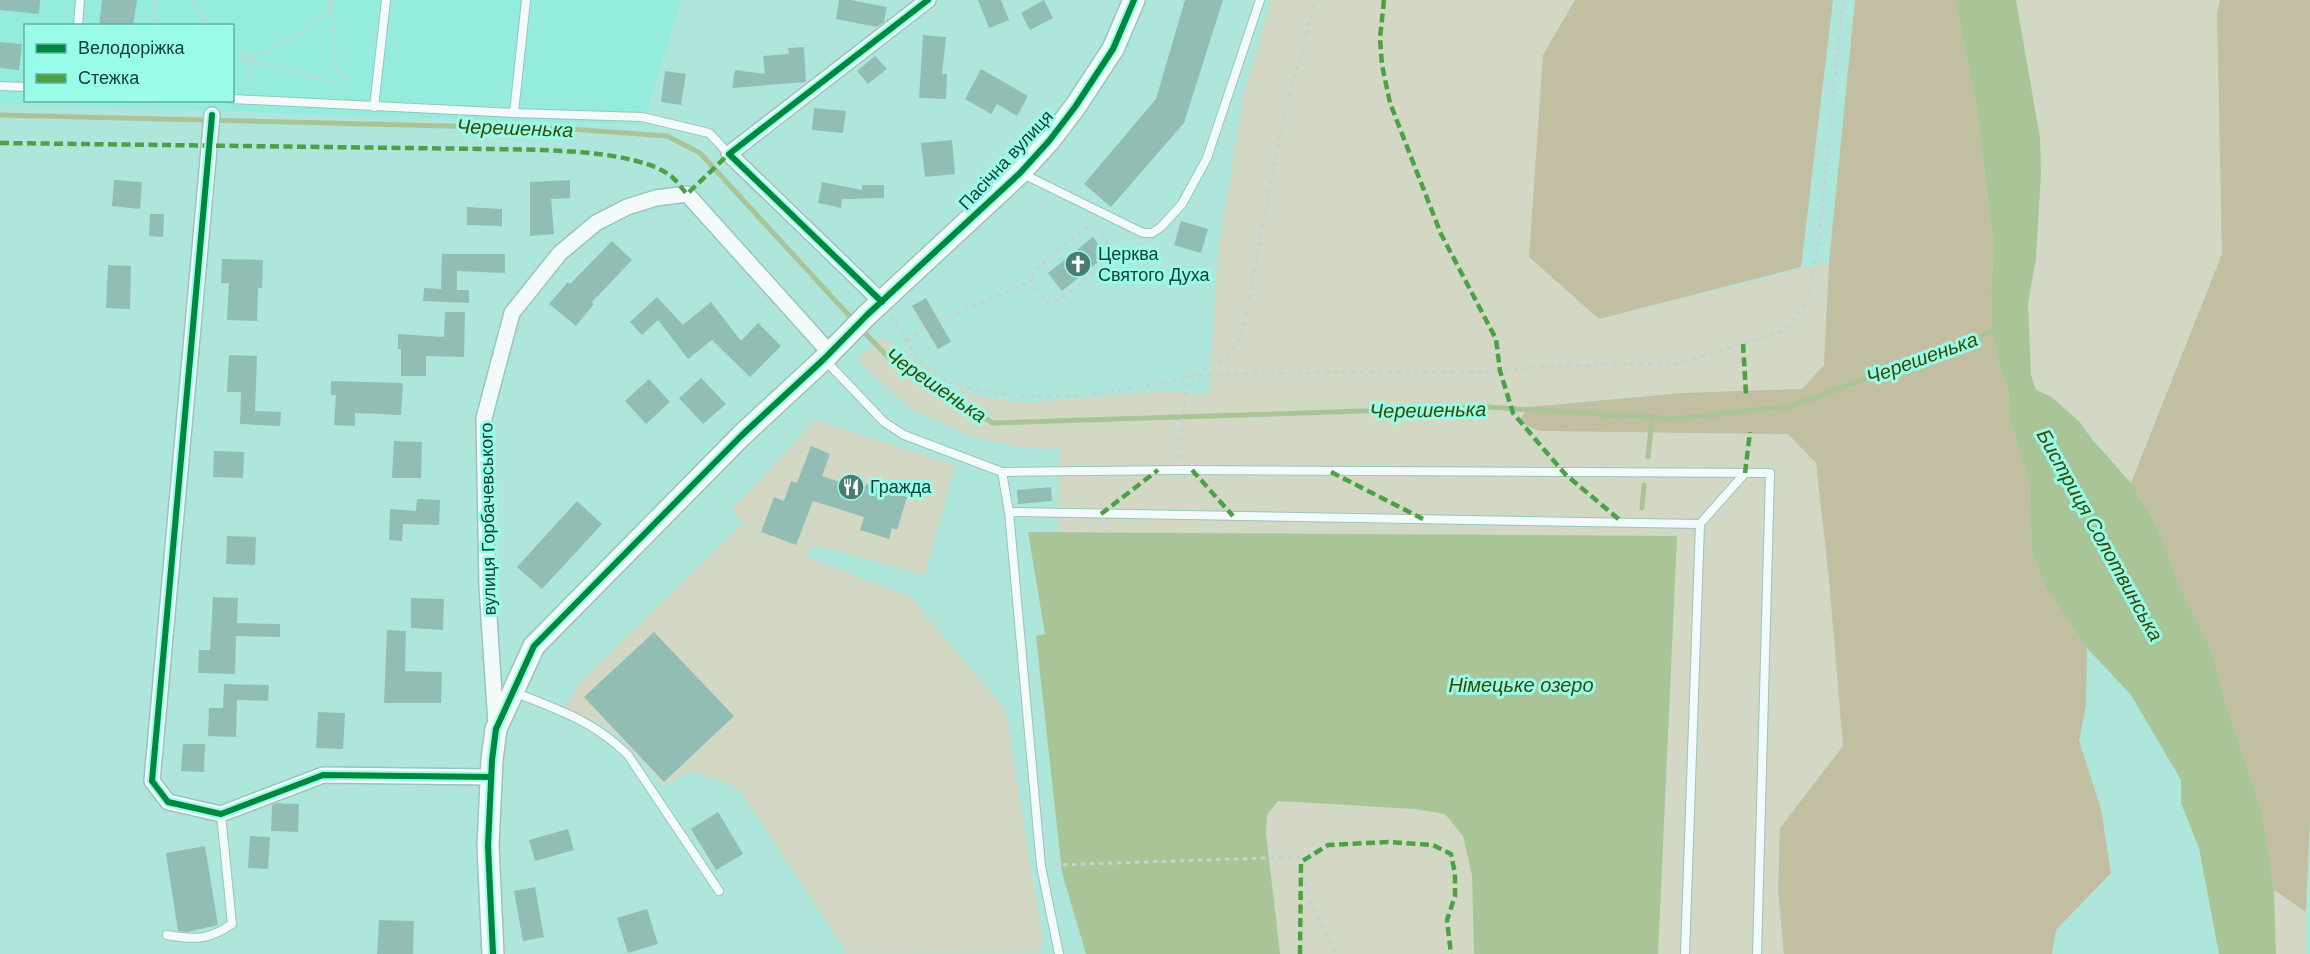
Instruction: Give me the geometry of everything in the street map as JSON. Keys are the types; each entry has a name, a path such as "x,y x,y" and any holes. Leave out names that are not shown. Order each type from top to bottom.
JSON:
{"street":[{"path":"874,309 729,154 928,0"},
{"name":"Пасічна вулиця","path":"493,954 488,846 496,729 534,646 742,435 1020,173 1049,141 1081,97 1113,48 1134,0"},
{"path":"212,115 152,781 168,802 221,814 323,775 491,777"},
{"name":"вулиця Горбачевського","path":"496,729 487,587 484,418 512,313 560,253 596,223 627,207 656,198 687,194 833,350"}],"lane":[{"path":"78,24 80,0"},
{"path":"374,107 386,0"},
{"path":"514,113 526,0"},
{"path":"1020,173 1143,232 1152,233 1161,227 1182,204 1207,158 1260,0"},
{"path":"0,86 24,87"},
{"path":"234,99 642,117 709,134 729,154"},
{"path":"833,350 885,423 904,435 1002,472 1181,470 1565,474 1770,473 1757,954"},
{"path":"1002,472 1009,512 1041,866 1059,954"},
{"path":"1685,954 1700,524 1745,473"},
{"path":"1009,512 1700,524"},
{"path":"513,692 575,717 602,731 615,742 628,756 719,891"},
{"path":"167,935 191,940 218,934 232,924 221,814"}],"path":[{"path":"156,0 153,15 156,24"},
{"path":"193,0 207,24"},
{"path":"330,0 336,69 351,83"},
{"path":"234,62 263,54 308,27 336,0"},
{"path":"874,309 906,340 927,368 950,383 1021,398 1110,392 1163,384 1216,366 1229,354 1243,331 1282,124 1315,0"},
{"path":"1188,377 1233,374 1500,370 1548,366 1674,363 1743,344 1788,328 1808,298 1819,239 1844,0"},
{"path":"234,47 265,65 340,84"},
{"path":"249,80 250,58"},
{"path":"1086,228 1096,229 1116,253 1060,301 1047,302 1031,281 1033,273 1039,266 1086,228"},
{"path":"939,321 1031,281"},
{"path":"906,340 925,327"},
{"path":"1181,470 1182,423 1188,377"},
{"path":"1050,865 1297,857 1301,862 1308,897 1336,954"}],"shaded area":[{"path":"0,0 681,0 643,125 0,104"},
{"path":"1271,0 1575,0 1543,55 1599,319 1829,262 1824,365 1802,389 1682,393 1553,404 1519,422 1540,431 1788,434 1816,463 1829,579 1843,746 1780,828 1778,890 1784,954 1658,954 1677,536 1058,532 1060,449 1022,448 970,436 911,409 857,360 882,337 951,388 993,399 1025,403 1162,391 1209,394 1218,254 1243,98"},
{"path":"1575,0 1833,0 1801,267 1599,319 1529,257 1543,55"},
{"path":"1855,0 1955,0 1977,108 1994,250 1991,289 1992,329 2008,391 2010,419 2029,482 2032,553 2046,588 2087,648 2086,705 2079,741 2101,809 2111,873 2056,930 2052,954 1784,954 1778,890 1780,828 1843,746 1829,579 1816,463 1788,434 1540,431 1519,422 1528,407 1682,393 1802,389 1824,365 1829,262"},
{"path":"2016,0 2220,0 2217,13 2222,254 2131,483 2075,419 2050,398 2036,390 2031,375 2028,304 2036,258 2041,173 2040,138"},
{"path":"2220,0 2310,0 2310,817 2306,912 2274,890 2262,812 2210,647 2179,589 2157,527 2131,483 2222,254 2217,13"},
{"path":"815,420 955,465 925,575 813,545 806,557 911,597 1006,711 1043,943 1039,953 848,954 741,792 730,784 690,771 664,786 607,727 565,708 581,681 744,523 731,510"},
{"path":"1278,800 1415,809 1445,814 1463,836 1472,875 1474,954 1280,954 1266,833 1267,815"},
{"path":"2274,890 2306,912 2306,954 2276,954"}],"water":[{"name":"Бистриця Солотвинська","path":"1955,0 2016,0 2040,138 2041,173 2036,258 2028,304 2031,375 2036,390 2050,396 2079,421 2131,483 2157,527 2180,589 2210,647 2262,812 2274,890 2276,954 2219,954 2199,848 2181,803 2181,780 2131,695 2087,648 2046,588 2032,553 2029,482 2010,419 2008,391 1992,329 1991,289 1994,250 1977,108"},
{"name":"Німецьке озеро","path":"1028,532 1677,536 1658,954 1474,954 1472,875 1463,836 1445,814 1415,809 1278,801 1267,815 1266,833 1280,954 1086,954 1062,873 1036,636 1045,634"}],"building":[{"path":"0,0 40,0 39,14 0,10"},
{"path":"102,0 137,0 133,24 99,24"},
{"path":"839,0 887,7 884,22 877,27 836,19"},
{"path":"978,0 1001,0 1009,20 989,28"},
{"path":"1044,0 1053,18 1030,30 1021,13"},
{"path":"1185,0 1223,0 1184,123 1111,207 1084,184 1156,99"},
{"path":"923,35 946,37 942,74 947,74 946,99 919,98"},
{"path":"0,42 22,44 19,70 0,68"},
{"path":"804,47 806,82 732,88 735,70 765,74 763,56 789,54 788,48"},
{"path":"875,56 887,69 868,84 857,71"},
{"path":"981,69 1028,96 1017,116 997,104 991,114 965,99"},
{"path":"665,71 686,74 681,105 661,102"},
{"path":"814,108 846,111 843,133 812,130"},
{"path":"952,140 955,174 925,177 921,143"},
{"path":"114,180 142,182 140,209 112,206"},
{"path":"570,180 570,198 551,199 554,234 530,236 530,182"},
{"path":"822,182 862,190 862,185 884,185 884,198 842,199 841,208 818,203"},
{"path":"467,207 502,209 502,226 467,225"},
{"path":"150,214 164,214 163,237 149,236"},
{"path":"1181,221 1208,229 1201,253 1174,245"},
{"name":"Церква Святого Духа","path":"1093,237 1107,255 1062,291 1048,273"},
{"path":"612,241 632,260 592,302 594,304 576,326 549,304 568,282 570,284"},
{"path":"442,254 505,254 505,273 457,271 457,290 469,290 469,303 423,301 424,288 441,289"},
{"path":"222,259 263,260 262,288 258,288 257,321 227,320 229,283 221,283"},
{"path":"108,265 131,266 130,309 106,308"},
{"path":"657,297 683,325 711,302 741,341 758,323 781,346 750,377 712,340 688,359 658,320 642,335 630,322"},
{"path":"926,298 951,342 938,349 912,306"},
{"path":"445,312 465,312 464,357 426,356 426,376 401,376 401,349 398,349 398,334 444,337"},
{"path":"229,355 257,356 255,411 281,412 280,426 240,424 241,392 227,392"},
{"path":"701,378 726,404 703,424 679,398"},
{"path":"649,379 670,402 646,424 625,401"},
{"path":"331,381 403,383 401,415 355,413 355,426 334,425 336,395 331,395"},
{"path":"394,441 422,442 421,478 392,478"},
{"path":"811,446 830,454 822,476 864,490 866,484 907,497 897,530 892,528 889,539 860,530 864,517 813,501 796,545 761,532 774,497 784,501 791,481 797,483"},
{"path":"214,451 244,452 243,478 213,477"},
{"path":"1051,487 1052,501 1018,504 1017,490"},
{"path":"417,499 440,500 439,525 403,524 402,541 389,540 390,509 416,511"},
{"path":"577,501 602,524 542,589 517,567"},
{"path":"227,536 256,537 255,565 226,564"},
{"path":"213,597 238,598 237,623 280,624 280,637 236,636 235,674 198,673 199,650 210,650"},
{"path":"411,598 444,599 443,630 411,628"},
{"path":"387,630 406,631 405,671 442,672 441,703 384,703"},
{"path":"654,632 734,716 664,782 584,697"},
{"path":"224,684 269,685 268,701 237,700 236,737 208,736 209,708 223,708"},
{"path":"318,712 345,713 343,749 316,748"},
{"path":"183,744 205,744 204,772 181,771"},
{"path":"276,803 299,804 298,832 271,831 272,805"},
{"path":"718,812 743,854 716,870 691,829"},
{"path":"568,829 574,850 535,861 529,840"},
{"path":"250,836 270,837 268,869 248,868"},
{"path":"205,846 218,925 187,932 178,931 166,853"},
{"path":"535,887 544,937 523,941 514,891"},
{"path":"647,909 658,944 628,953 617,918"},
{"path":"379,920 414,921 413,954 377,954"}],"waterway":[{"name":"Черешенька","path":"0,115 570,129 667,136 700,153 855,322"},
{"name":"Черешенька","path":"861,329 888,357 993,423 1488,407 1675,419 1792,406 1997,330"},
{"path":"1648,457 1652,417"},
{"path":"1642,508 1644,485"}],"marked path":[{"path":"1384,0 1380,38 1382,65 1390,103 1441,234 1496,339 1500,371 1513,413 1565,474 1622,522"},
{"path":"0,143 509,149 585,152 635,161 656,168 672,177 687,194 729,154"},
{"path":"1743,344 1746,394"},
{"path":"1745,473 1750,432"},
{"path":"1101,514 1158,470"},
{"path":"1192,470 1233,516"},
{"path":"1331,472 1423,519"},
{"path":"1300,954 1301,862 1328,845 1388,842 1433,845 1451,854 1455,874 1455,896 1447,920 1451,954"}],"cycle path":[{"path":"882,302 729,154 928,0"},
{"path":"493,954 488,846 492,760 496,729 534,646 742,435 1020,173 1075,107 1113,49 1134,0"},
{"path":"212,115 152,781 168,802 221,814 323,775 491,777"}],"place":[{"name":"Церква Святого Духа","path":"1078,264"},
{"name":"Гражда","path":"851,487"}]}
